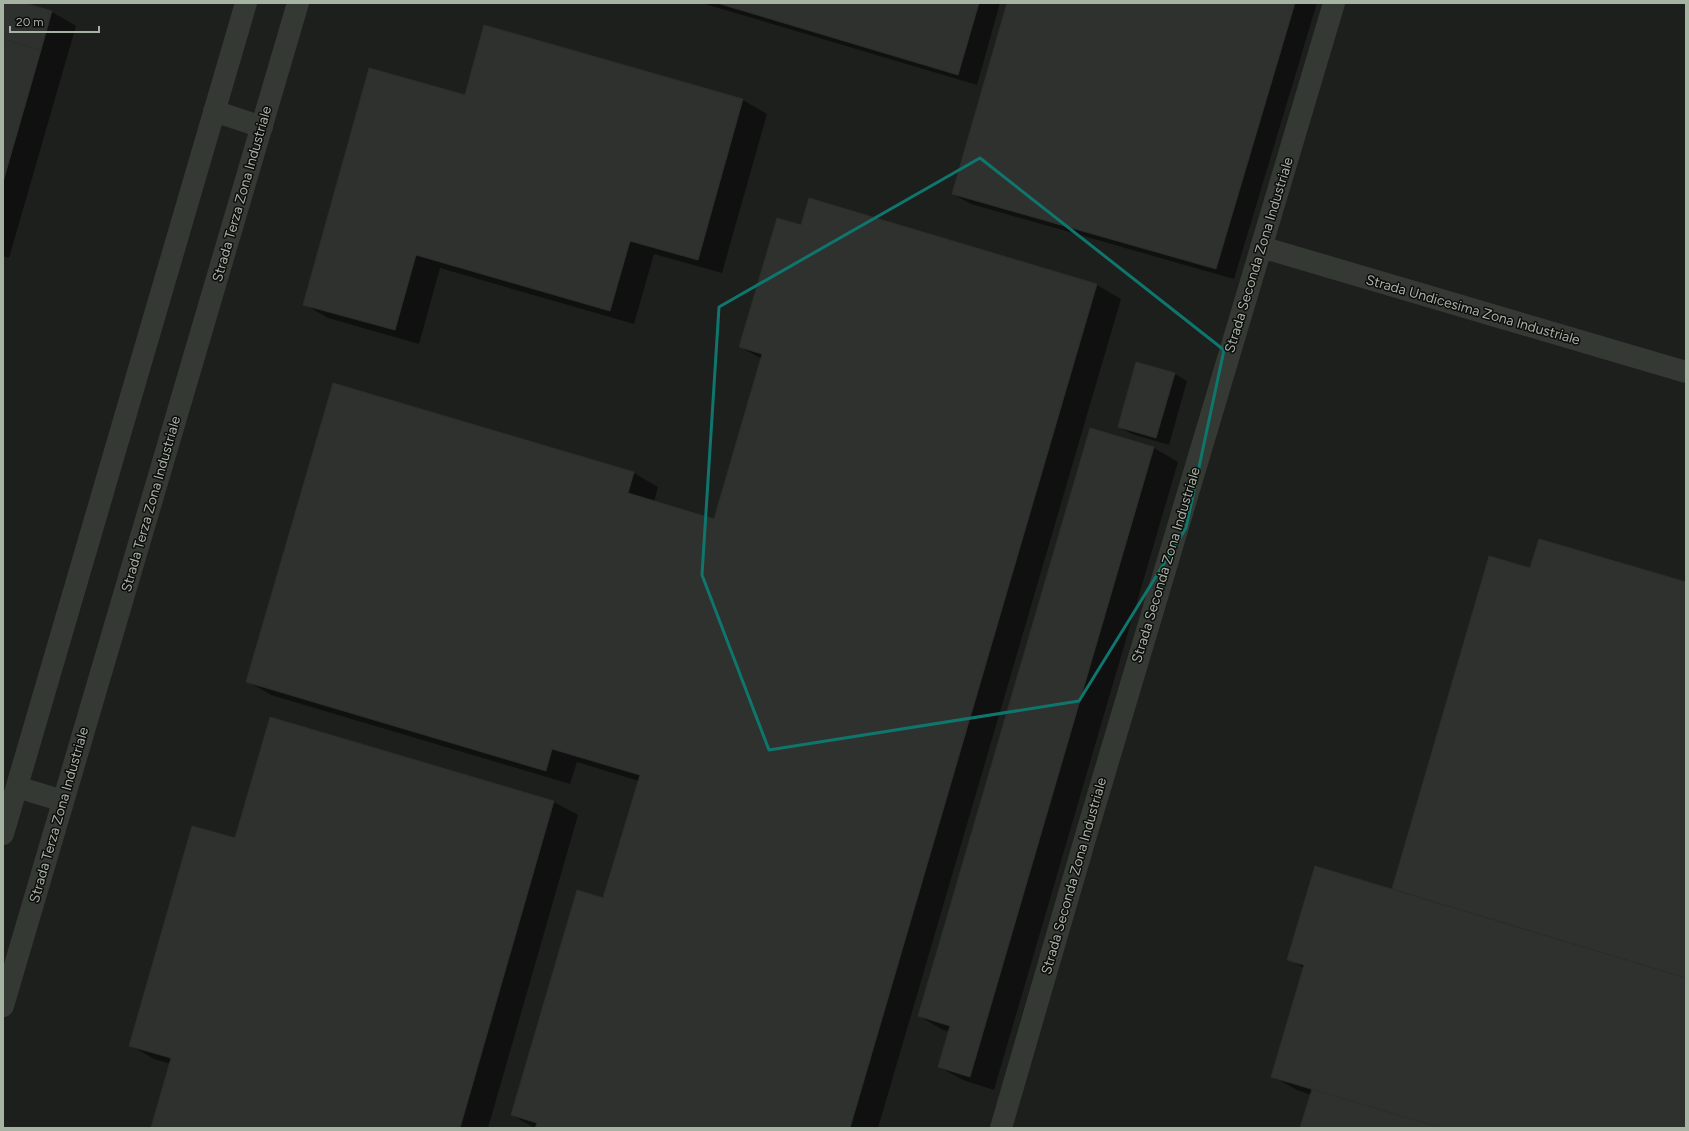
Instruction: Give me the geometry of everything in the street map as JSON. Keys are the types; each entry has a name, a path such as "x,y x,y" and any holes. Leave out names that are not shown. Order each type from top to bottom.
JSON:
{"street":[{"path":"3,834 246,3"},
{"name":"Strada Terza Zona Industriale","path":"3,1006 298,3"},
{"name":"Strada Seconda Zona Industriale","path":"1001,1128 1087,832 1334,3"},
{"path":"214,111 262,127"},
{"name":"Strada Undicesima Zona Industriale","path":"1261,247 1686,372"},
{"path":"17,787 63,801"}],"highlighted area":[{"path":"980,158 1224,350 1186,528 1079,701 769,750 702,575 719,307"}],"shaded area":[{"path":"3,3 1686,3 1686,1128 3,1128"}],"building":[{"path":"3,3 24,3 52,11 41,50 3,39"},
{"path":"717,3 979,3 958,75"},
{"path":"1007,3 1295,3 1216,269 952,194"},
{"path":"484,25 743,99 698,260 630,241 610,311 416,255 395,330 303,305 369,68 465,95"},
{"path":"3,39 41,50 3,182"},
{"path":"809,198 1097,284 850,1128 535,1128 537,1123 511,1115 577,890 603,898 640,775 552,749 546,771 246,682 333,383 634,472 628,493 714,519 762,354 739,347 777,218 801,225"},
{"path":"1136,362 1175,373 1156,438 1118,427"},
{"path":"1090,428 1154,447 970,1077 938,1067 950,1026 918,1016"},
{"path":"1539,539 1686,582 1686,978 1392,889 1489,556 1530,568"},
{"path":"270,717 554,801 460,1128 151,1128 171,1058 129,1046 192,826 235,838"},
{"path":"1315,866 1686,978 1686,1128 1442,1128 1271,1077 1304,965 1287,960"},
{"path":"1312,1089 1442,1128 1300,1128"}]}
